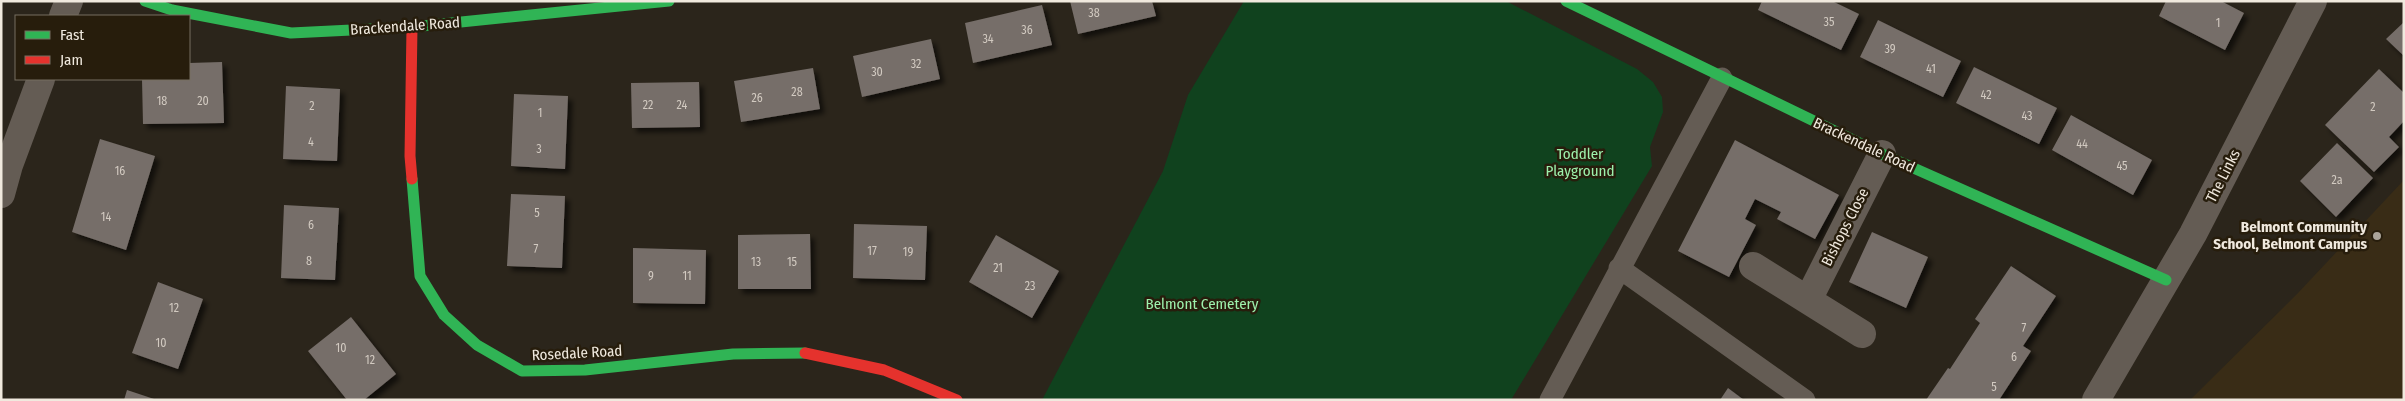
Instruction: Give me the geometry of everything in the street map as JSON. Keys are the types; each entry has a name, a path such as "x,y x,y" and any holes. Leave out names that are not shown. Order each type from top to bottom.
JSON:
{"street":[{"path":"64,15 69,1"},
{"name":"Brackendale Road","path":"144,1 172,10 290,33 412,27 623,4 669,1"},
{"name":"Brackendale Road","path":"1566,1 1882,154 2166,280"},
{"name":"The Links","path":"2096,400 2193,234 2313,1"},
{"name":"Rosedale Road","path":"412,27 410,156 420,276 444,315 477,345 522,371 585,370 733,354 811,353 884,370 957,400"},
{"path":"1,194 9,166 41,80"},
{"name":"Bishops Close","path":"1808,300 1882,154"},
{"path":"1753,266 1862,334"}],"lane":[{"path":"1550,400 1722,78"},
{"path":"1620,268 1805,400"}],"shaded area":[{"name":"Belmont Community School, Belmont Campus","path":"2404,180 2404,400 2190,400 2298,293"}],"green space":[{"path":"1244,1 1506,1 1637,69 1653,82 1662,97 1663,112 1650,147 1652,166 1511,400 1042,400 1163,171 1188,95"}],"building":[{"path":"1070,1 1152,1 1156,16 1078,34"},
{"path":"1762,1 1832,1 1859,14 1841,50 1758,10"},
{"path":"2166,1 2221,1 2244,13 2225,50 2159,16"},
{"path":"1042,5 1052,45 973,63 965,23"},
{"path":"1878,20 1961,61 1943,97 1860,57"},
{"path":"2404,22 2404,56 2386,39"},
{"path":"931,39 940,79 862,97 853,56"},
{"path":"222,62 224,123 143,124 142,80 190,80 190,63"},
{"path":"1974,67 2057,108 2039,144 1956,103"},
{"path":"813,68 820,109 741,122 734,81"},
{"path":"2379,69 2404,93 2404,121 2389,137 2399,147 2374,172 2325,125"},
{"path":"699,82 700,127 632,128 631,83"},
{"path":"286,86 340,89 337,161 283,159"},
{"path":"514,94 568,96 565,169 511,166"},
{"path":"2071,115 2152,160 2133,195 2052,150"},
{"path":"100,139 155,156 126,250 72,232"},
{"path":"1735,140 1839,195 1815,239 1777,219 1781,212 1755,199 1745,219 1756,225 1729,277 1678,251"},
{"path":"2337,143 2373,178 2336,217 2300,181"},
{"path":"511,194 565,196 562,268 507,266"},
{"path":"284,205 339,208 335,280 281,278"},
{"path":"854,224 927,226 925,280 853,278"},
{"path":"1872,232 1928,257 1906,308 1849,282"},
{"path":"810,234 811,289 738,289 738,235"},
{"path":"996,235 1059,271 1032,318 969,282"},
{"path":"633,248 706,250 705,304 633,303"},
{"path":"2011,266 2056,296 2023,346 2031,351 1999,400 1926,400 1948,368 1950,369 1980,323 1975,319"},
{"path":"158,282 203,299 178,369 132,353"},
{"path":"351,317 396,374 364,400 347,400 308,351"},
{"path":"1728,388 1744,400 1720,400"},
{"path":"127,390 154,399 154,400 124,400"}],"traffic: fast":[{"path":"145,1 172,10 291,33 412,27 669,1"},
{"path":"1566,1 1882,154 2166,280"},
{"path":"412,179 420,276 444,315 477,345 522,371 585,370 733,354 805,353"}],"traffic: jam":[{"path":"412,27 410,156 412,179"},
{"path":"805,353 884,370 957,400"}],"place":[{"name":"Belmont Community School, Belmont Campus","path":"2377,236"}],"park label":[{"name":"Toddler Playground","path":"1580,162"},
{"name":"Belmont Cemetery","path":"1202,304"}]}
